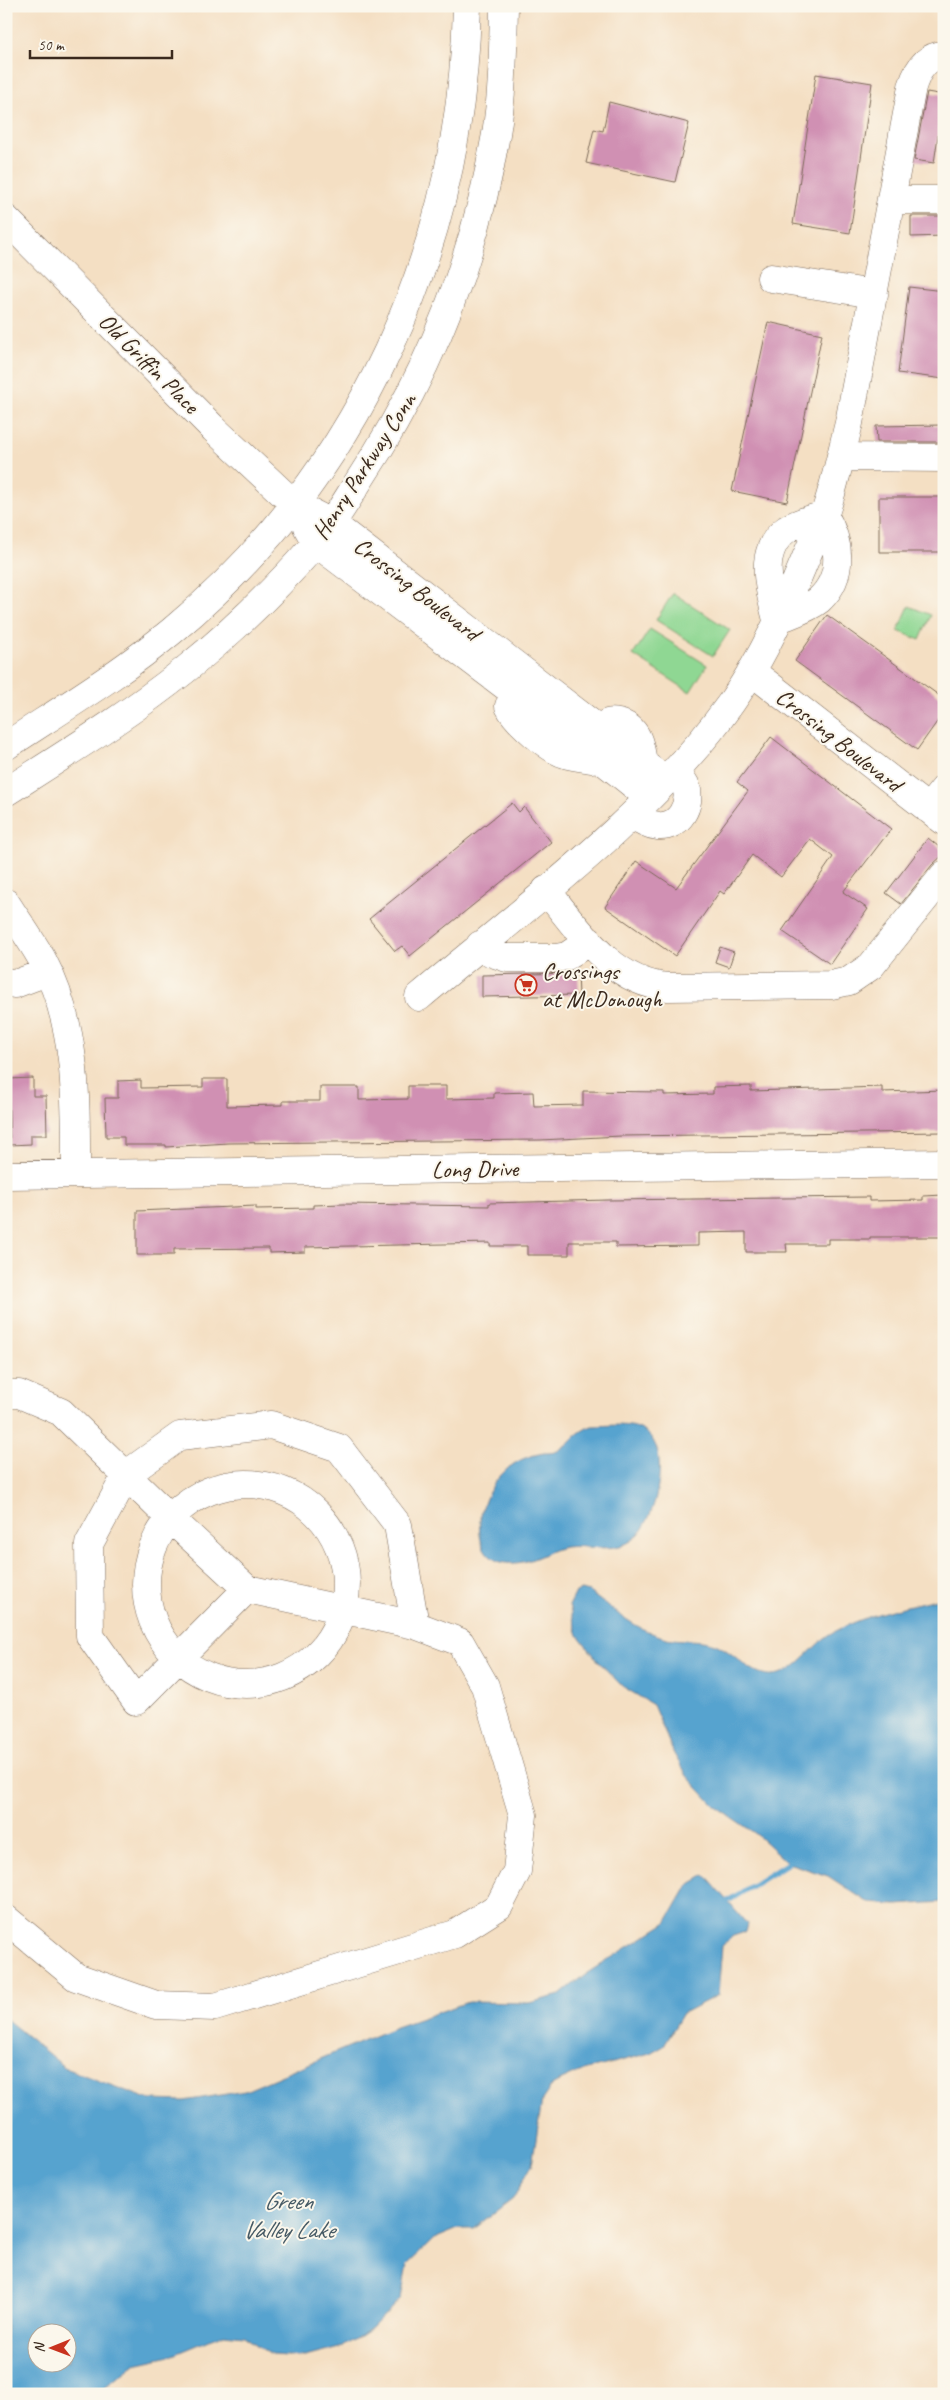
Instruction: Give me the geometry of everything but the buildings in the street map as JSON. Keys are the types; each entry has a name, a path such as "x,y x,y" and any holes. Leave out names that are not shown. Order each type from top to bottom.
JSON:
{"street":[{"name":"Henry Parkway Conn","path":"6,746 112,676 172,631 224,584 271,534 349,428 374,383 404,316 433,230 453,151 462,81 467,6"},
{"name":"Henry Parkway Conn","path":"6,792 127,713 185,670 236,625 324,533 373,460 407,402 430,357 451,304 486,186 496,132 503,68 504,6"},
{"path":"824,515 787,530 780,536 771,550 767,575 778,620 818,600 832,581 838,558 837,548 833,529 824,515 841,457 916,76 927,60 944,55"},
{"path":"892,200 944,200"},
{"name":"Old Griffin Place","path":"6,219 214,430 294,504"},
{"path":"770,278 874,294"},
{"path":"841,457 944,458"},
{"name":"Crossing Boulevard","path":"294,504 324,533 434,615 513,679 552,721 595,747 618,770 656,791"},
{"name":"Crossing Boulevard","path":"419,997 546,890 656,791 709,732 751,671 778,620"},
{"name":"Crossing Boulevard","path":"751,671 939,806"},
{"name":"Crossing Boulevard","path":"513,679 509,707 513,715 552,721"},
{"name":"Crossing Boulevard","path":"552,721 564,754 595,747"},
{"path":"595,747 605,724 611,722 624,725 632,730 642,746 643,764 656,791"},
{"path":"546,890 589,941 622,971 648,985 668,987 842,983 856,977 871,966 944,875"},
{"path":"6,903 48,972 67,1028 73,1061 76,1174"},
{"path":"480,945 492,953 507,958 556,958 567,956 589,941"},
{"path":"6,982 15,984 48,972"},
{"name":"Long Drive","path":"6,1175 944,1163"},
{"path":"6,1394 19,1394 62,1412 170,1518 248,1589 415,1625 460,1642 485,1686 523,1815 517,1872 499,1906 456,1934 215,2007 156,2005 76,1977 6,1919"},
{"path":"248,1589 136,1700 90,1636 90,1544 127,1474 180,1436 271,1425 339,1448 398,1525 415,1625"},
{"path":"248,1483 282,1489 310,1505 331,1530 344,1559 347,1591 339,1623 322,1650 298,1671 268,1683 236,1685 205,1676 178,1659 157,1631 146,1598 147,1563 160,1531 170,1518 183,1505 214,1488 248,1483"}],"green space":[{"path":"673,593 730,630 713,656 656,620"},
{"path":"909,606 931,615 920,640 898,631"},
{"path":"650,629 707,665 690,692 633,655"}],"water":[{"path":"592,1426 632,1426 644,1431 653,1440 658,1453 658,1485 655,1501 643,1529 635,1538 627,1543 610,1548 574,1546 556,1549 533,1559 511,1563 495,1560 485,1550 480,1536 480,1520 484,1503 492,1486 504,1472 522,1459 557,1451 582,1431"},
{"path":"582,1590 589,1592 624,1618 643,1629 663,1637 715,1644 751,1669 767,1675 783,1673 790,1669 822,1640 842,1628 870,1616 944,1597 944,1902 896,1905 869,1903 828,1876 788,1863 756,1834 715,1806 687,1776 674,1754 653,1705 622,1686 599,1662 578,1635 569,1606 576,1592"},
{"name":"Green Valley Lake","path":"705,1875 747,1924 745,1932 733,1936 722,1946 718,1995 683,2013 664,2045 650,2053 579,2072 553,2084 542,2100 532,2165 513,2199 474,2229 458,2229 434,2239 407,2265 401,2298 372,2328 343,2347 305,2357 271,2355 244,2336 224,2334 171,2356 135,2364 106,2386 99,2394 6,2394 6,2019 67,2069 151,2100 184,2101 245,2091 393,2028 468,2002 529,2003 560,1995 584,1975 666,1923 688,1885"}],"waterway":[{"path":"728,1901 788,1863"}],"place":[{"name":"Crossings at McDonough","path":"526,985"}]}
